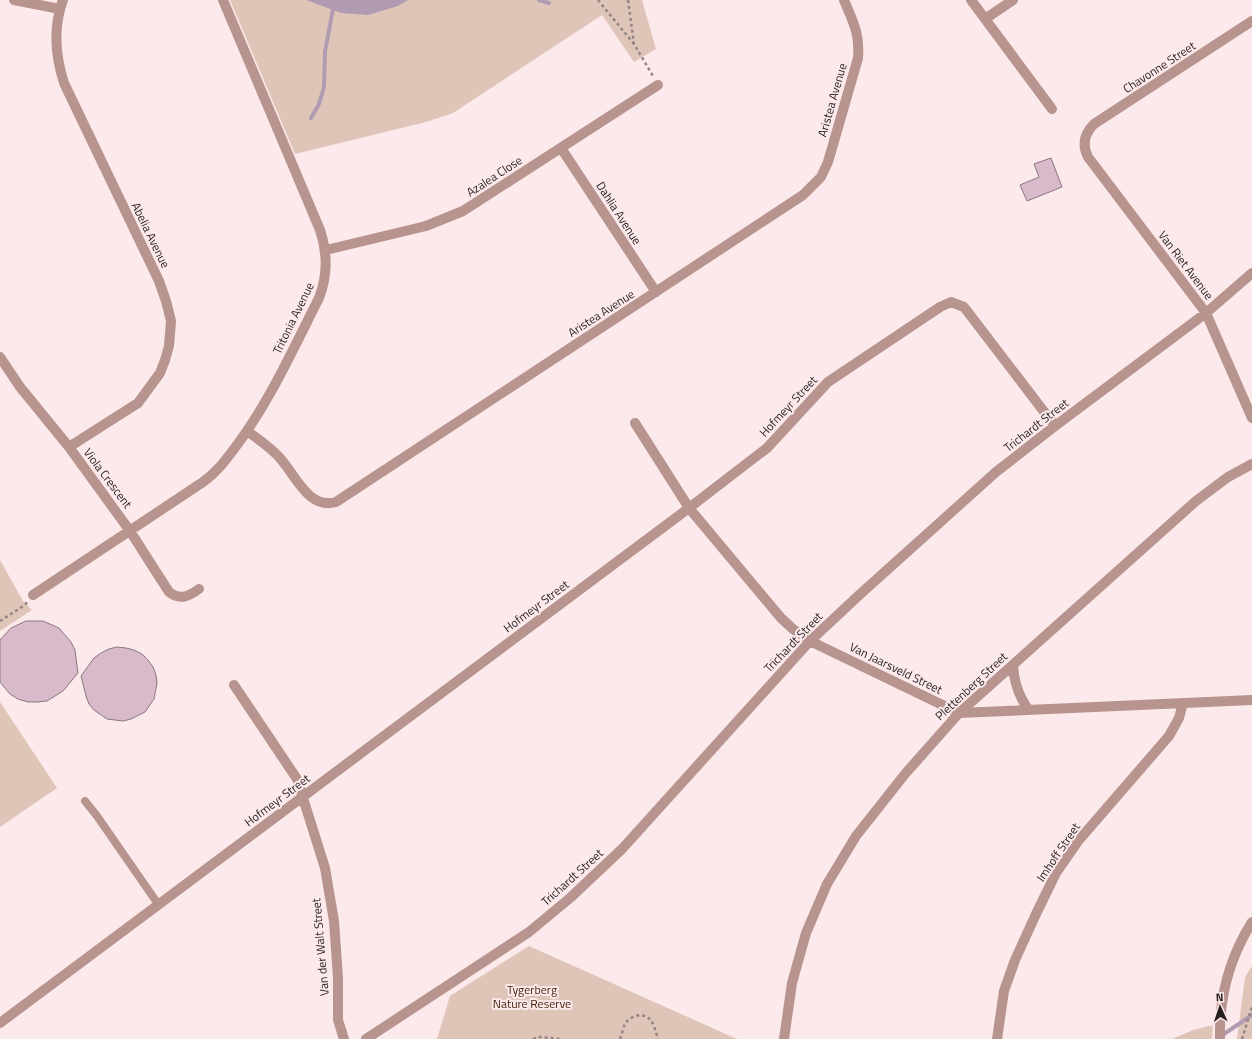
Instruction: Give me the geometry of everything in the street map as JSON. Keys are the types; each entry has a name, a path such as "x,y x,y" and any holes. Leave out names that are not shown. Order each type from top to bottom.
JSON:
{"street":[{"path":"14,0 62,5"},
{"name":"Tritonia Avenue","path":"33,595 209,478 220,468 247,432 265,402 319,298 326,278 326,250 320,230 223,0"},
{"name":"Aristea Avenue","path":"247,432 269,447 280,458 310,498 326,504 336,502 803,195 821,177 828,162 858,58 858,35 844,0"},
{"path":"971,0 1052,109"},
{"path":"985,19 1013,0"},
{"name":"Abelia Avenue","path":"62,5 56,28 56,52 64,83 159,281 171,321 169,346 160,374 138,403 69,447"},
{"name":"Chavonne Street","path":"1085,138 1090,128 1094,124 1252,21"},
{"name":"Azalea Close","path":"326,250 426,226 463,211 658,85"},
{"name":"Van Riet Avenue","path":"1085,138 1084,145 1088,157 1206,313 1252,418"},
{"name":"Dahlia Avenue","path":"561,148 656,292"},
{"name":"Trichardt Street","path":"366,1039 523,936 570,898 622,849 810,641 996,472 1206,313 1252,273"},
{"name":"Hofmeyr Street","path":"0,1023 689,508 767,448 828,382 940,307 951,302 964,307 1055,426"},
{"name":"Viola Crescent","path":"0,357 20,387 69,447 130,531 169,592 182,598 187,597 199,589"},
{"name":"Van Jaarsveld Street","path":"635,423 689,508 781,618 810,641 959,713 1252,700"},
{"name":"Plettenberg Street","path":"784,1039 796,966 806,933 827,884 856,836 906,774 959,713 1196,501 1228,477 1252,464"},
{"path":"1013,665 1013,673 1017,690 1029,710"},
{"name":"Van der Walt Street","path":"234,685 297,779 304,796 325,868 334,921 338,978 338,1020 344,1039"},
{"name":"Imhoff Street","path":"998,1039 1004,991 1018,954 1056,873 1078,840 1169,736 1179,718 1183,703"},
{"path":"1220,1034 1223,995 1230,968 1242,939 1252,922"}],"lane":[{"path":"85,801 158,904"}],"path":[{"path":"598,0 634,44 658,85"},
{"path":"628,0 634,44"},
{"path":"0,621 25,605 33,595"},
{"path":"1242,1039 1252,1006"},
{"path":"620,1039 625,1023 632,1017 642,1015 653,1023 658,1039"},
{"path":"533,1039 539,1037 560,1039"}],"green space":[{"path":"230,0 642,0 656,49 634,62 602,15 453,113 426,122 295,154"},
{"path":"0,560 23,601 32,610 0,631"},
{"path":"0,702 57,788 0,827"},
{"name":"Tygerberg Nature Reserve","path":"529,946 737,1039 437,1039 450,996"},
{"path":"1252,966 1252,1039 1237,1039 1245,977"},
{"path":"1213,1025 1212,1039 1172,1039 1193,1030"}],"shaded area":[{"path":"306,0 408,0 398,6 368,15 341,13"}],"building":[{"path":"1051,158 1062,187 1027,201 1020,185 1039,177 1034,164"},
{"path":"26,621 43,621 59,628 71,642 75,650 78,673 63,691 47,701 28,702 18,699 10,694 0,682 0,640 11,628"},
{"path":"117,647 134,650 142,654 153,667 157,683 154,699 145,712 123,721 107,719 94,710 89,704 81,676 94,658 109,649"}],"waterway":[{"path":"539,0 549,3"},
{"path":"311,118 319,104 324,87 325,52 333,9"},
{"path":"1221,1036 1252,1015"}]}
